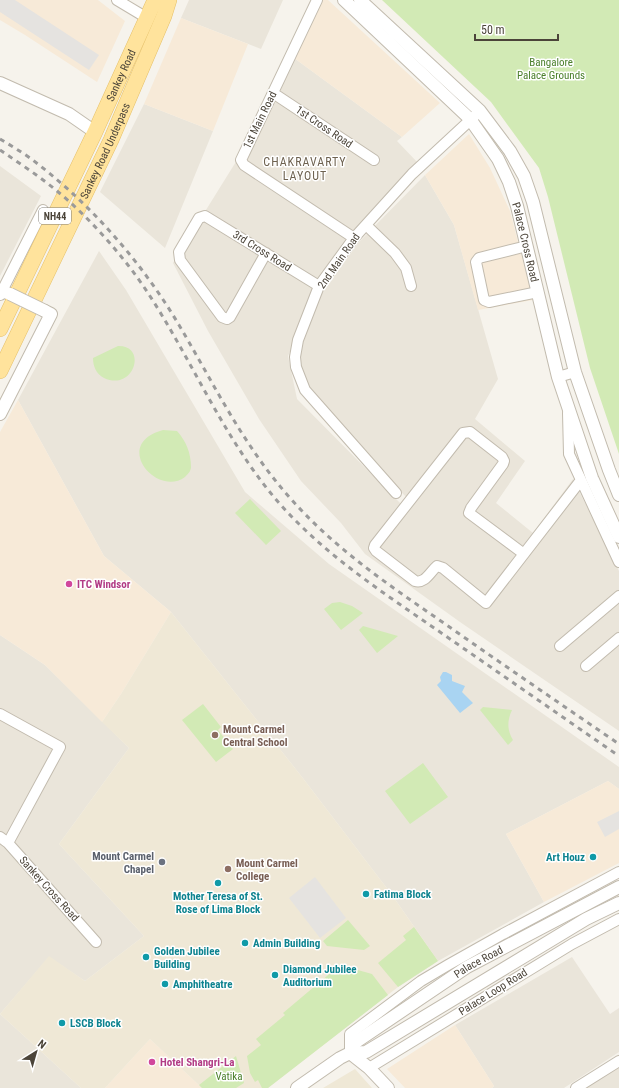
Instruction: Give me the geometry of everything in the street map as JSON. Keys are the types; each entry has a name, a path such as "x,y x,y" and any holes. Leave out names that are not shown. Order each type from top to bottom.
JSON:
{"main road":[{"path":"144,0 147,18"},
{"name":"NH44","path":"147,18 155,0"},
{"name":"NH44","path":"164,16 169,0"},
{"path":"164,16 179,0"},
{"name":"Sankey Road","path":"130,97 164,16"},
{"name":"Sankey Road","path":"96,132 147,18"},
{"name":"Sankey Road Underpass","path":"0,371 39,292 130,97"},
{"name":"Sankey Road Underpass","path":"0,329 96,132"}],"street":[{"path":"117,0 147,18"},
{"name":"1st Main Road","path":"317,0 242,158 242,163 354,238"},
{"name":"Palace Cross Road","path":"344,0 470,119 498,159 509,182 517,206 558,377 592,478 619,537"},
{"name":"Palace Cross Road","path":"360,0 480,111 510,151 524,176 575,372 608,470 619,495"},
{"path":"0,83 69,114 96,132"},
{"name":"1st Cross Road","path":"273,93 374,160"},
{"name":"2nd Main Road","path":"396,493 305,390 296,367 295,357 298,340 319,286 354,238 412,174 480,111"},
{"path":"0,414 51,314 4,293 42,210"},
{"name":"3rd Cross Road","path":"266,253 228,319 222,317 180,260 179,256 179,252 199,218 205,216 266,253 319,286"},
{"path":"366,225 396,253 406,268 411,286"},
{"path":"527,246 479,258 477,260 476,262 484,300 488,302 538,292"},
{"path":"558,377 575,372"},
{"path":"568,407 569,454 619,562"},
{"path":"524,554 469,512 504,461 502,457 470,432 463,433 374,548 415,581 420,582 434,568 440,566 486,603 524,554 581,480"},
{"path":"560,646 619,596"},
{"path":"586,666 619,638"},
{"path":"0,714 60,747 4,840"},
{"name":"Sankey Cross Road","path":"4,840 96,942"},
{"path":"388,1088 369,1068 350,1054 350,1034 421,981 503,934 619,872"},
{"name":"Palace Road","path":"350,1054 356,1042 467,967 619,887"},
{"name":"Palace Road","path":"297,1088 340,1058 350,1054 366,1052 586,919 619,903"},
{"name":"Palace Loop Road","path":"369,1068 572,944 619,919"},
{"path":"576,1088 619,1061"}],"shaded area":[{"path":"0,0 98,0 125,21 97,82 0,20"},
{"path":"0,0 15,0 99,55 89,70 0,12"},
{"path":"189,0 283,0 261,49 181,18"},
{"path":"322,0 328,0 440,103 402,137 294,58"},
{"path":"181,18 248,44 213,131 144,104"},
{"path":"294,58 402,137 397,141 419,164 317,288 288,356 297,399 404,507 409,500 304,393 294,357 322,293 359,242 425,175 454,225 498,379 475,419 525,461 496,503 533,533 573,479 619,571 619,731 460,622 365,554 341,523 301,481 259,419 208,331 173,263 275,99"},
{"path":"144,104 213,131 165,248 100,192"},
{"path":"469,134 490,168 510,211 533,300 478,310 454,225 425,175"},
{"path":"0,166 41,196 0,276"},
{"path":"99,251 126,290 245,492 329,564 619,767 619,789 608,781 506,834 544,902 438,961 392,895 302,777 171,612 104,556 18,400"},
{"name":"ITC Windsor","path":"18,400 104,556 171,612 121,694 102,722 45,665 0,635 0,432"},
{"name":"Mount Carmel College","path":"171,612 302,777 392,895 438,961 398,987 268,1088 202,1088 150,1039 105,1088 81,1088 0,1014 49,956 85,981 144,936 59,844 129,748 102,722 121,694"},
{"path":"0,635 45,665 129,748 59,844 144,936 85,981 49,957 0,1014"},
{"path":"608,781 619,789 619,863 544,902 506,834"},
{"path":"619,811 619,829 605,837 597,822"},
{"path":"315,877 346,918 320,938 289,898"},
{"path":"572,957 610,1014 619,1008 619,1052 564,1088 492,1088 494,1086 455,1025"},
{"path":"0,1014 81,1088 0,1088"},
{"path":"455,1025 494,1086 492,1088 405,1088 387,1069"},
{"name":"Hotel Shangri-La","path":"150,1039 202,1088 105,1088"},
{"path":"619,1065 619,1088 583,1088"},
{"path":"355,1069 372,1088 323,1088"}],"green space":[{"name":"Bangalore Palace Grounds","path":"382,0 619,0 619,454 590,368 548,197 539,168 491,102"},
{"path":"118,346 127,348 133,353 135,359 134,367 130,374 123,379 114,381 104,378 99,374 96,370 93,358"},
{"path":"163,430 177,431 183,439 189,452 191,467 189,472 185,477 174,482 162,480 152,475 144,467 140,457 141,446 148,437"},
{"path":"250,499 281,531 266,545 235,513"},
{"path":"340,602 352,606 363,613 341,630 324,609 332,603"},
{"path":"363,626 398,636 377,653 359,630"},
{"path":"203,704 221,727 218,730 233,749 216,762 182,720"},
{"path":"483,707 512,710 508,725 513,740 508,745 480,710"},
{"path":"423,763 448,797 410,824 385,791"},
{"path":"348,920 370,946 364,950 327,946 323,941"},
{"path":"414,927 438,961 398,987 378,963 406,940 403,936"},
{"path":"340,965 372,974 388,995 268,1088 262,1088 258,1080 255,1082 250,1073 247,1056 261,1045 256,1039 285,1015 283,1013"},
{"name":"Vatika","path":"236,1056 244,1083 236,1088 202,1088 199,1085"}],"water":[{"path":"443,672 452,675 452,681 465,686 462,692 473,703 460,713 437,685 441,681 440,677"}],"railway":[{"path":"0,139 19,150 52,175 93,213 131,256 148,278 179,325 244,437 274,479 309,518 346,552 386,582 619,744"},
{"path":"0,150 43,180 82,213 129,266 164,319 242,454 279,503 296,522 334,556 375,587 619,756"}],"place":[{"name":"ITC Windsor","path":"69,584"},
{"name":"Mount Carmel Central School","path":"215,735"},
{"name":"Art Houz","path":"593,857"},
{"name":"Mount Carmel Chapel","path":"162,862"},
{"name":"Mount Carmel College","path":"228,869"},
{"name":"Mother Teresa of St. Rose of Lima Block","path":"218,883"},
{"name":"Fatima Block","path":"366,894"},
{"name":"Admin Building","path":"245,943"},
{"name":"Golden Jubilee Building","path":"146,957"},
{"name":"Diamond Jubilee Auditorium","path":"275,975"},
{"name":"Amphitheatre","path":"165,984"},
{"name":"LSCB Block","path":"62,1023"},
{"name":"Hotel Shangri-La","path":"152,1062"}],"district":[{"name":"CHAKRAVARTY LAYOUT","path":"305,169"}]}
